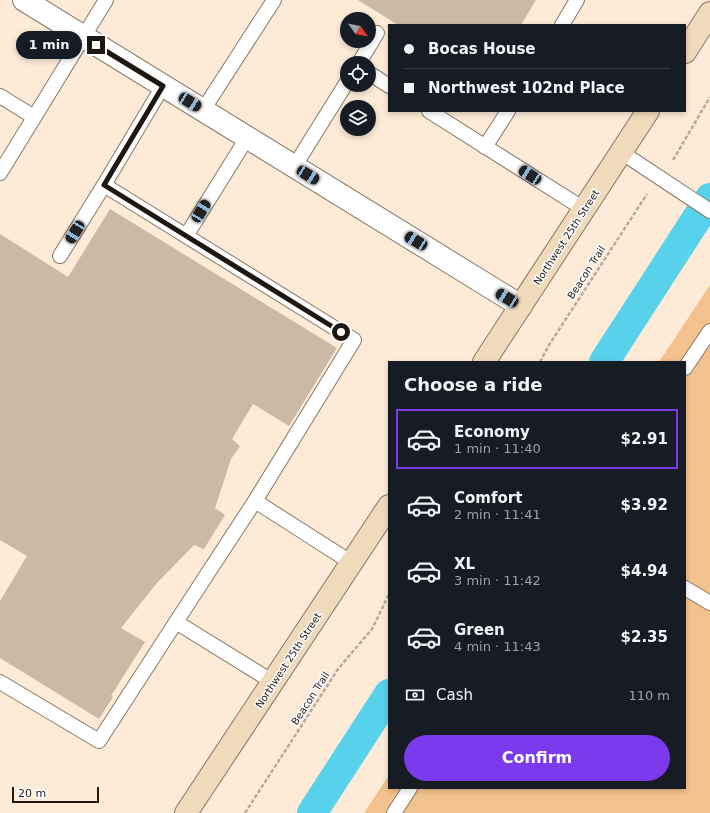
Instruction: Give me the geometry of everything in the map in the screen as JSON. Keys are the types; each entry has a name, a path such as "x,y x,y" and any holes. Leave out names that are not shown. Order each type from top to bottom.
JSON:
{"main road":[{"path":"686,50 710,13"},
{"name":"Northwest 25th Street","path":"485,361 647,112"},
{"name":"Northwest 25th Street","path":"186,813 388,508"}],"street":[{"path":"24,0 521,306"}],"lane":[{"path":"0,173 106,0"},
{"path":"203,110 274,0"},
{"path":"563,24 577,0"},
{"path":"363,56 377,33"},
{"path":"376,78 388,85"},
{"path":"60,256 163,86"},
{"path":"294,167 341,92"},
{"path":"0,96 34,117"},
{"path":"431,112 584,209"},
{"path":"485,147 507,112"},
{"path":"186,236 247,138"},
{"path":"621,152 710,211"},
{"path":"0,682 99,741 255,501 354,340 104,185"},
{"path":"686,367 710,331"},
{"path":"255,501 352,563"},
{"path":"686,589 710,603"},
{"path":"176,622 273,682"},
{"path":"394,813 409,789"}],"path":[{"path":"672,161 710,97"},
{"name":"Beacon Trail","path":"541,361 549,345 648,192"},
{"name":"Beacon Trail","path":"246,813 338,669 372,629 388,596"}],"shaded area":[{"path":"710,285 710,813 364,813 388,777 388,789 686,789 686,361 660,361"}],"building":[{"path":"358,0 536,0 522,24 396,24"},
{"path":"110,209 337,348 289,426 253,404 232,439 240,446 231,459 215,508 225,515 204,549 194,545 157,583 121,628 145,642 111,696 113,697 99,719 0,658 0,601 27,556 0,540 0,234 68,277"}],"waterway":[{"path":"605,361 710,198"},
{"path":"312,813 388,696"}],"route":[{"path":"96,45 163,86 104,185 341,332"}]}
